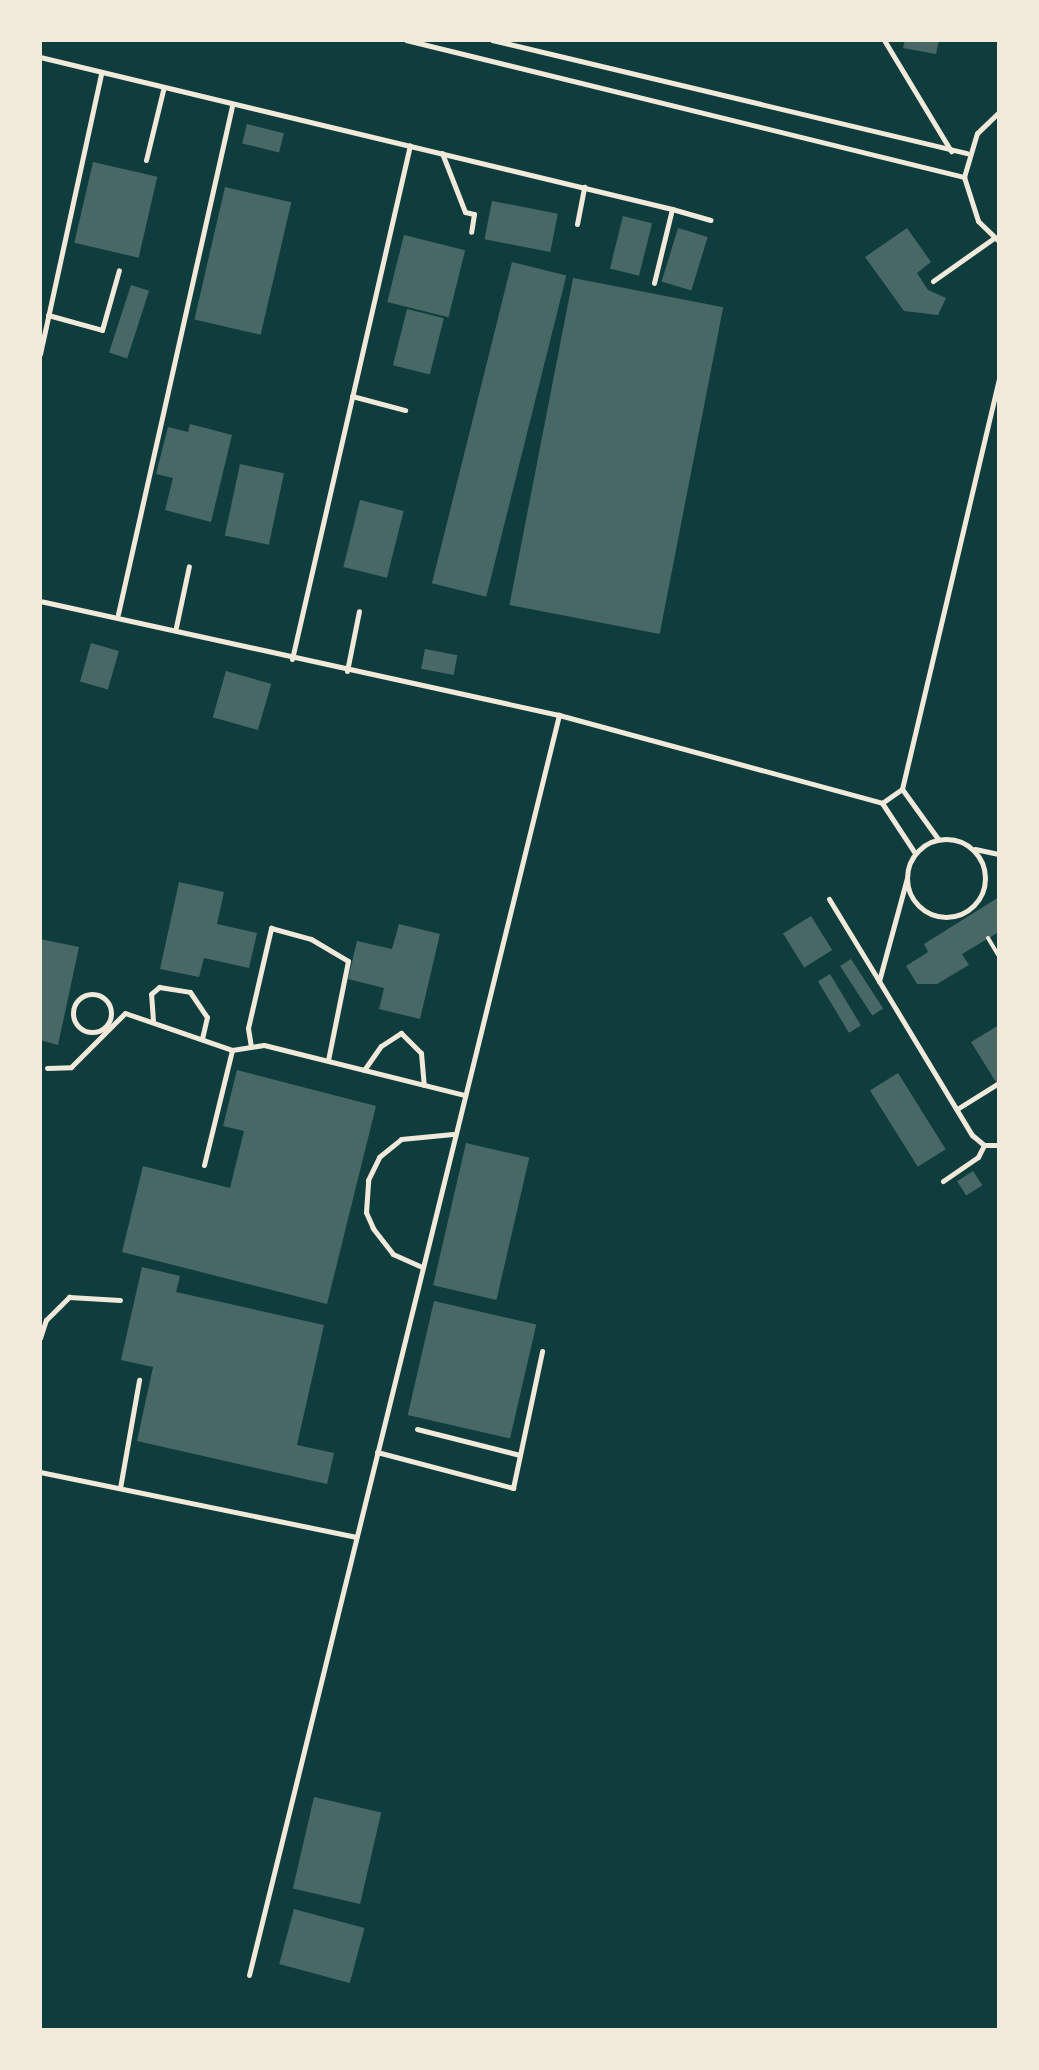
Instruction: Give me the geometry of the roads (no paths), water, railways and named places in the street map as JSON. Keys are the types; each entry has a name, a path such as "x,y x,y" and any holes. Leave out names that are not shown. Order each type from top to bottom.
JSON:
{"lane":[{"path":"406,40 964,176"},
{"path":"492,40 967,153"},
{"path":"884,40 951,151"},
{"path":"40,57 710,220"},
{"path":"40,354 100,74"},
{"path":"146,160 163,90"},
{"path":"118,614 232,106"},
{"path":"934,281 996,239 968,200 964,176 967,153 999,112"},
{"path":"292,659 410,145"},
{"path":"442,153 465,212 474,214 472,232"},
{"path":"577,224 584,188"},
{"path":"654,283 672,209"},
{"path":"48,316 102,330 119,270"},
{"path":"882,803 902,789 999,379"},
{"path":"352,396 405,410"},
{"path":"176,627 189,566"},
{"path":"40,602 118,614 292,659 559,715 882,803 915,853"},
{"path":"347,671 359,611"},
{"path":"249,1975 559,715"},
{"path":"902,789 938,839 999,854"},
{"path":"880,981 915,853 938,839"},
{"path":"906,878 925,912 963,914 986,884 972,848"},
{"path":"829,899 956,1109 984,1145"},
{"path":"251,1047 248,1028 271,928 311,939 348,961 328,1061"},
{"path":"154,1023 150,994 160,987 190,992 200,997 207,1017 202,1039"},
{"path":"46,1068 70,1067 108,1023 112,1011 102,996 84,995 75,1004 80,1028 92,1032 108,1023 125,1013 232,1050 251,1047 328,1061 464,1094"},
{"path":"364,1070 381,1046 401,1033 420,1053 424,1085"},
{"path":"204,1164 232,1050"},
{"path":"956,1109 997,1084"},
{"path":"422,1267 393,1254 373,1228 366,1212 368,1180 379,1157 401,1139 454,1134"},
{"path":"984,1145 999,1145"},
{"path":"943,1181 978,1157 984,1145"},
{"path":"40,1338 46,1320 69,1297 120,1300"},
{"path":"376,1452 513,1488 542,1350"},
{"path":"120,1488 139,1380"},
{"path":"417,1429 520,1455"},
{"path":"40,1472 356,1537"}]}
